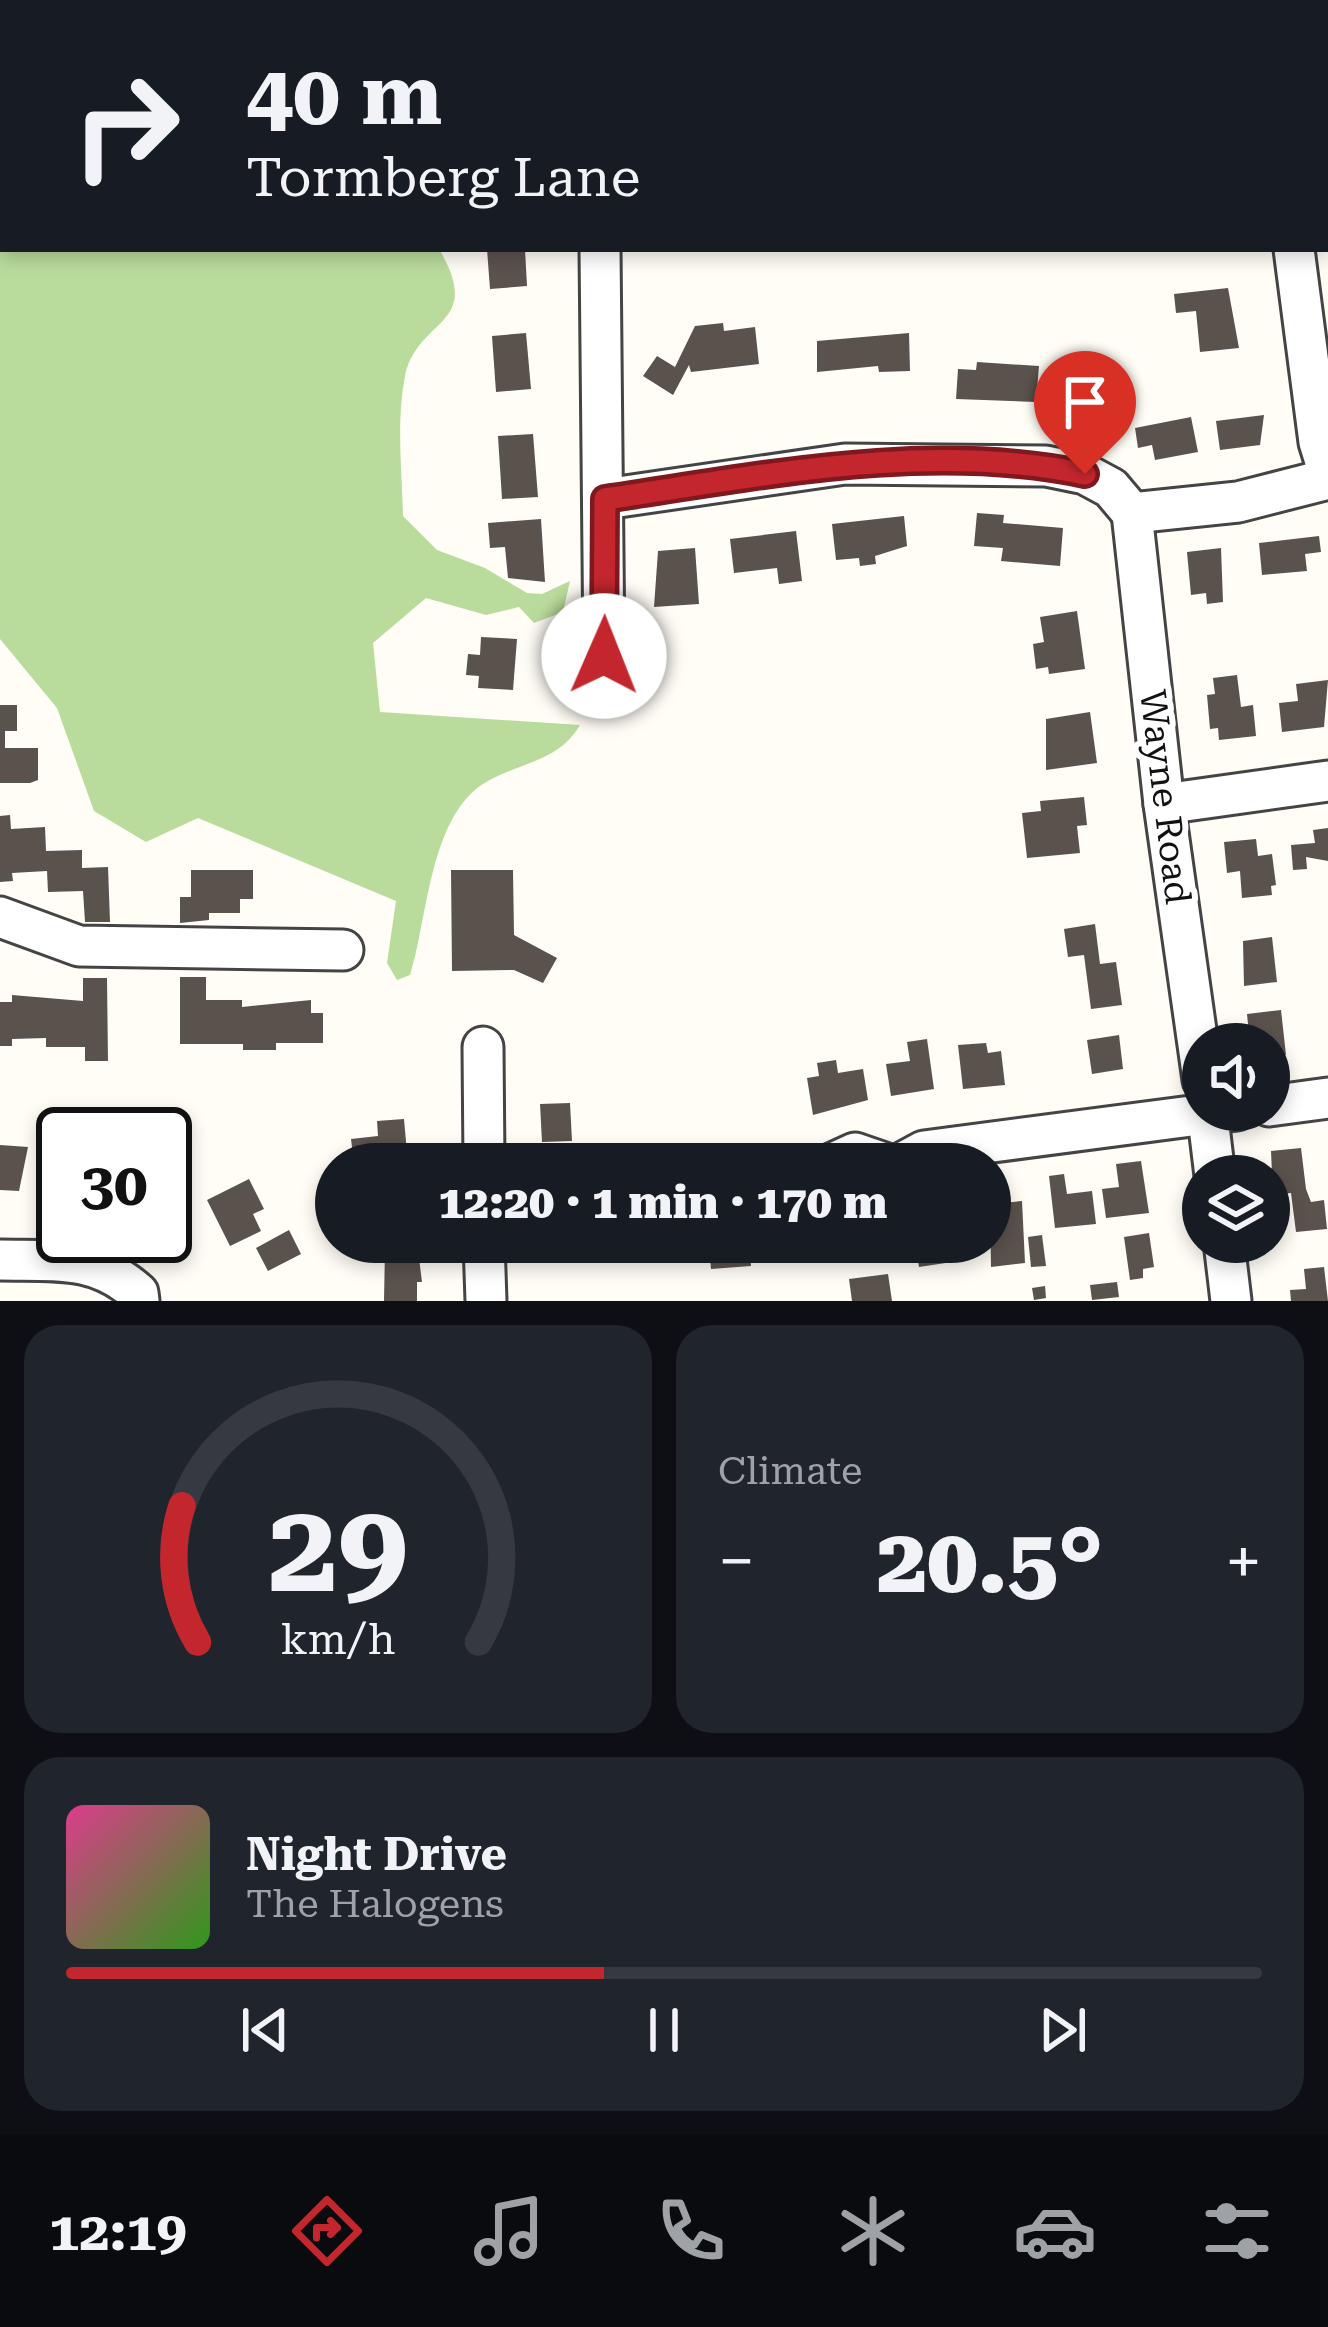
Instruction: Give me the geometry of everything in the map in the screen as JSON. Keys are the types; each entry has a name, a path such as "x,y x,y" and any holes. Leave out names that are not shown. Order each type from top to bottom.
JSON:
{"street":[{"path":"600,252 604,656"},
{"path":"605,499 844,464 1046,466 1085,474 1111,488 1132,513 1238,502 1328,475 1319,442 1294,252"},
{"name":"Wayne Road","path":"1132,513 1164,804 1201,1023"},
{"path":"1164,804 1328,781"},
{"path":"0,917 80,946 343,950"},
{"path":"483,1047 484,1143"},
{"path":"1290,1103 1328,1098"},
{"path":"972,1143 1182,1108"},
{"path":"0,1260 70,1262 112,1269 138,1293 139,1301"},
{"path":"484,1263 485,1301"},
{"path":"1226,1263 1231,1301"}],"green space":[{"path":"0,252 440,252 455,293 452,308 422,342 405,376 400,428 403,516 437,550 485,568 527,593 542,594 570,581 563,612 534,623 519,607 486,615 426,598 373,643 380,712 580,725 551,754 488,781 468,796 442,842 410,975 397,980 387,963 396,901 198,818 146,842 94,811 57,708 0,639"}],"building":[{"path":"487,252 525,252 527,286 490,289"},
{"path":"1228,288 1239,348 1200,352 1196,311 1176,313 1174,294"},
{"path":"723,323 724,331 755,327 759,364 691,372 689,365 673,395 643,376 657,356 675,367 695,326"},
{"path":"526,333 531,389 496,392 492,336"},
{"path":"909,333 910,371 879,372 878,366 817,372 817,341"},
{"path":"977,362 1039,366 1036,402 956,399 958,369 976,370"},
{"path":"1264,415 1260,445 1220,450 1216,421"},
{"path":"1191,417 1198,452 1155,460 1152,445 1138,448 1135,428"},
{"path":"533,434 538,497 502,499 498,436"},
{"path":"977,513 1004,515 1003,523 1063,528 1060,566 1001,561 1003,548 974,546"},
{"path":"904,516 907,546 875,556 876,564 860,566 859,558 836,560 832,524"},
{"path":"541,519 545,582 508,578 505,547 490,548 488,523"},
{"path":"796,531 802,581 779,584 777,568 734,573 730,539"},
{"path":"1319,536 1321,552 1305,554 1307,571 1262,575 1259,543"},
{"path":"695,548 699,604 654,607 658,551"},
{"path":"1221,548 1223,602 1207,604 1206,593 1191,595 1187,552"},
{"path":"1077,611 1085,669 1049,674 1048,667 1036,669 1033,644 1044,642 1040,617"},
{"path":"481,637 517,639 513,690 478,688 479,676 466,675 468,654 480,655"},
{"path":"1237,675 1241,707 1253,705 1256,736 1219,740 1218,728 1210,729 1207,695 1215,694 1213,678"},
{"path":"1328,680 1324,727 1282,732 1279,703 1298,701 1296,684"},
{"path":"0,705 17,705 17,731 5,731 5,748 38,748 38,780 0,783"},
{"path":"1090,712 1097,763 1046,770 1046,719"},
{"path":"1084,797 1087,825 1077,826 1080,853 1027,858 1022,813 1041,811 1040,801"},
{"path":"10,815 11,829 45,827 46,851 82,850 82,868 108,867 110,922 85,922 83,891 48,892 47,871 12,873 13,881 0,882 0,816"},
{"path":"1328,828 1328,861 1306,857 1307,869 1293,870 1291,845 1315,843 1313,830"},
{"path":"1256,839 1258,856 1272,854 1276,885 1271,886 1272,895 1242,898 1240,871 1227,873 1224,842"},
{"path":"191,870 253,870 253,899 240,899 240,913 209,913 209,920 180,923 180,897 191,897"},
{"path":"451,870 513,870 514,935 557,958 543,983 514,970 452,971"},
{"path":"1095,924 1100,964 1116,962 1122,1005 1091,1009 1084,955 1068,957 1064,929"},
{"path":"1272,937 1277,982 1244,986 1243,941"},
{"path":"180,977 206,977 206,1000 242,1000 242,1007 311,1000 311,1013 323,1013 323,1043 276,1043 276,1050 243,1050 243,1044 180,1044"},
{"path":"83,978 107,978 108,1061 85,1061 85,1047 46,1047 46,1038 12,1039 12,1046 0,1046 0,1002 12,1002 12,995 83,1001"},
{"path":"1281,1010 1282,1023 1248,1023 1247,1014"},
{"path":"1119,1035 1123,1069 1092,1074 1087,1040"},
{"path":"927,1039 934,1089 891,1096 886,1064 910,1061 907,1042"},
{"path":"986,1043 988,1053 1001,1051 1005,1085 963,1089 958,1045"},
{"path":"836,1060 838,1073 863,1069 868,1100 813,1115 807,1078 819,1076 817,1063"},
{"path":"570,1103 572,1141 542,1142 540,1104"},
{"path":"404,1119 406,1143 351,1143 351,1139 378,1136 377,1121"},
{"path":"0,1145 28,1147 19,1191 0,1190"},
{"path":"1301,1148 1306,1189 1311,1202 1324,1200 1327,1229 1296,1232 1290,1155 1271,1155 1271,1151"},
{"path":"1141,1161 1149,1213 1106,1218 1102,1189 1119,1187 1116,1164"},
{"path":"1064,1174 1067,1194 1092,1191 1096,1224 1055,1228 1049,1176"},
{"path":"249,1179 264,1209 253,1214 261,1231 230,1246 207,1200"},
{"path":"1022,1201 1025,1263 991,1267 991,1263 1011,1263 1011,1202"},
{"path":"289,1230 301,1254 268,1271 256,1248"},
{"path":"1149,1233 1154,1267 1143,1269 1143,1278 1130,1280 1124,1237"},
{"path":"1042,1235 1046,1266 1031,1267 1028,1237"},
{"path":"385,1263 420,1263 422,1282 417,1282 417,1301 384,1301"},
{"path":"710,1263 751,1263 751,1266 711,1269"},
{"path":"1324,1267 1328,1301 1291,1301 1290,1290 1306,1289 1304,1269"},
{"path":"888,1274 892,1301 852,1301 849,1279"},
{"path":"1117,1282 1119,1297 1092,1300 1090,1285"},
{"path":"1045,1286 1046,1298 1034,1300 1032,1288"}],"route":[{"path":"604,656 605,499 844,464 1046,466 1085,474"}]}
